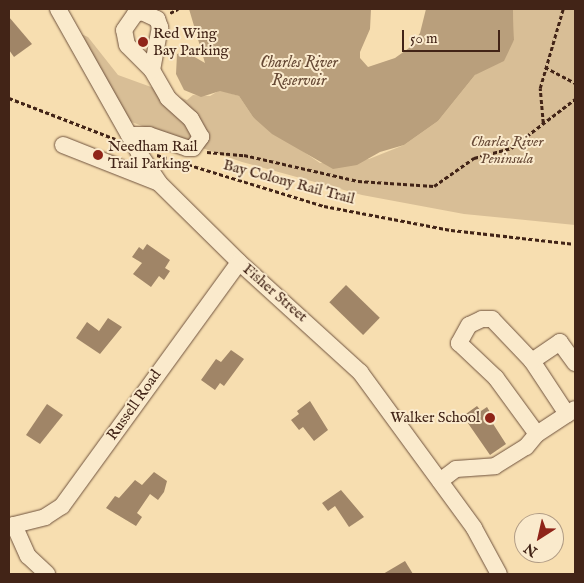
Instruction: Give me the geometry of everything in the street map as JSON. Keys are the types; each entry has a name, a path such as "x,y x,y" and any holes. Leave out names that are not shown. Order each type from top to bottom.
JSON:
{"street":[{"name":"Fisher Street","path":"58,9 132,140 159,183 239,262 347,358 381,398 474,528 499,574"},
{"path":"132,140 149,135 193,148 201,137 199,130 168,98 152,70"},
{"path":"64,145 159,183"},
{"name":"Russell Road","path":"11,526 45,517 62,506 239,262"},
{"path":"440,481 456,469 495,466 526,447 537,434 571,412 532,361 492,319 482,319 469,325 459,343 496,378 537,434"},
{"path":"532,361 560,342 575,363"},
{"path":"11,526 28,556 47,574"}],"path":[{"path":"543,123 540,88 563,9"},
{"path":"545,67 575,83"},
{"name":"Bay Colony Rail Trail","path":"9,98 132,140 168,160 324,206 451,230 575,244"},
{"path":"193,148 209,153 244,154 358,181 434,186 474,158 511,148 575,99"}],"green space":[{"name":"Charles River Peninsula","path":"513,9 575,9 575,225 464,214 362,195 242,162 124,119 74,31 88,37 118,75 187,100 193,95 210,96 220,90 239,96 253,117 320,163 369,159 404,145 438,121 475,75 509,47 514,40"}],"water":[{"name":"Charles River Reservoir","path":"189,9 371,9 370,29 360,52 360,58 368,67 395,58 409,48 420,33 426,9 513,9 514,40 504,61 475,75 438,121 404,145 380,152 357,165 333,169 272,134 253,117 239,96 220,91 201,97 184,90 176,74 177,54 186,52 205,63"}],"building":[{"path":"9,17 32,44 14,57 9,50"},
{"path":"147,244 170,260 165,268 170,271 164,280 159,276 151,287 133,274 142,263 132,257 139,247 143,250"},
{"path":"346,285 380,318 363,335 329,302"},
{"path":"108,318 122,327 100,354 76,338 87,322 99,331"},
{"path":"231,350 244,359 224,386 220,383 215,390 201,380 216,359 221,362"},
{"path":"310,401 328,430 314,441 303,427 299,430 291,420 299,414 297,411"},
{"path":"47,404 63,415 40,444 26,435"},
{"path":"477,406 481,411 487,407 493,417 490,419 506,444 490,455 463,416"},
{"path":"154,472 167,481 164,492 158,500 150,494 137,513 142,517 136,526 106,508 115,496 119,498 135,480 142,485"},
{"path":"341,490 364,517 349,527 335,506 328,511 322,503"},
{"path":"405,561 413,574 383,574"}],"place":[{"name":"Red Wing Bay Parking","path":"143,42"},
{"name":"Needham Rail Trail Parking","path":"98,155"},
{"name":"Walker School","path":"490,418"}]}
